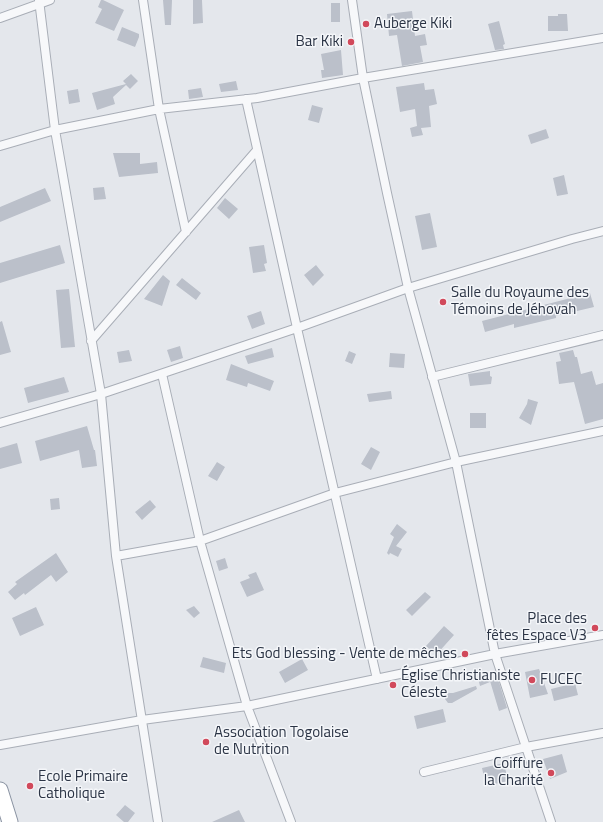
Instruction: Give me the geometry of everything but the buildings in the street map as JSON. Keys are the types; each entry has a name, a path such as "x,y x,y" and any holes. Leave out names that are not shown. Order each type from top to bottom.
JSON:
{"highway":[{"path":"0,790 10,822"}],"street":[{"path":"0,18 39,2 50,0"},
{"path":"143,0 159,109 186,232"},
{"path":"352,0 363,78 386,193 408,288 456,462 495,654 551,822"},
{"path":"39,2 56,130 101,394 116,556 158,822"},
{"path":"0,146 56,130 159,109 257,98 363,78 603,38"},
{"path":"246,99 377,679"},
{"path":"92,341 257,150"},
{"path":"0,423 101,394 162,374 408,288 603,231"},
{"path":"432,377 603,335"},
{"path":"162,374 200,541 247,706 291,822"},
{"path":"116,556 200,541 335,493 456,462 603,431"},
{"path":"0,746 142,720 247,706 495,654 603,635"},
{"path":"424,772 526,747 603,733"}],"place":[{"name":"Auberge Kiki","path":"366,24"},
{"name":"Bar Kiki","path":"351,42"},
{"name":"Salle du Royaume des Témoins de Jéhovah","path":"443,302"},
{"name":"Place des fêtes Espace V3","path":"595,628"},
{"name":"Ets God blessing - Vente de mêches","path":"465,654"},
{"name":"FUCEC","path":"532,680"},
{"name":"Église Christianiste Céleste","path":"393,685"},
{"name":"Association Togolaise de Nutrition","path":"206,742"},
{"name":"Coiffure la Charité","path":"551,773"},
{"name":"Ecole Primaire Catholique","path":"30,786"}]}
